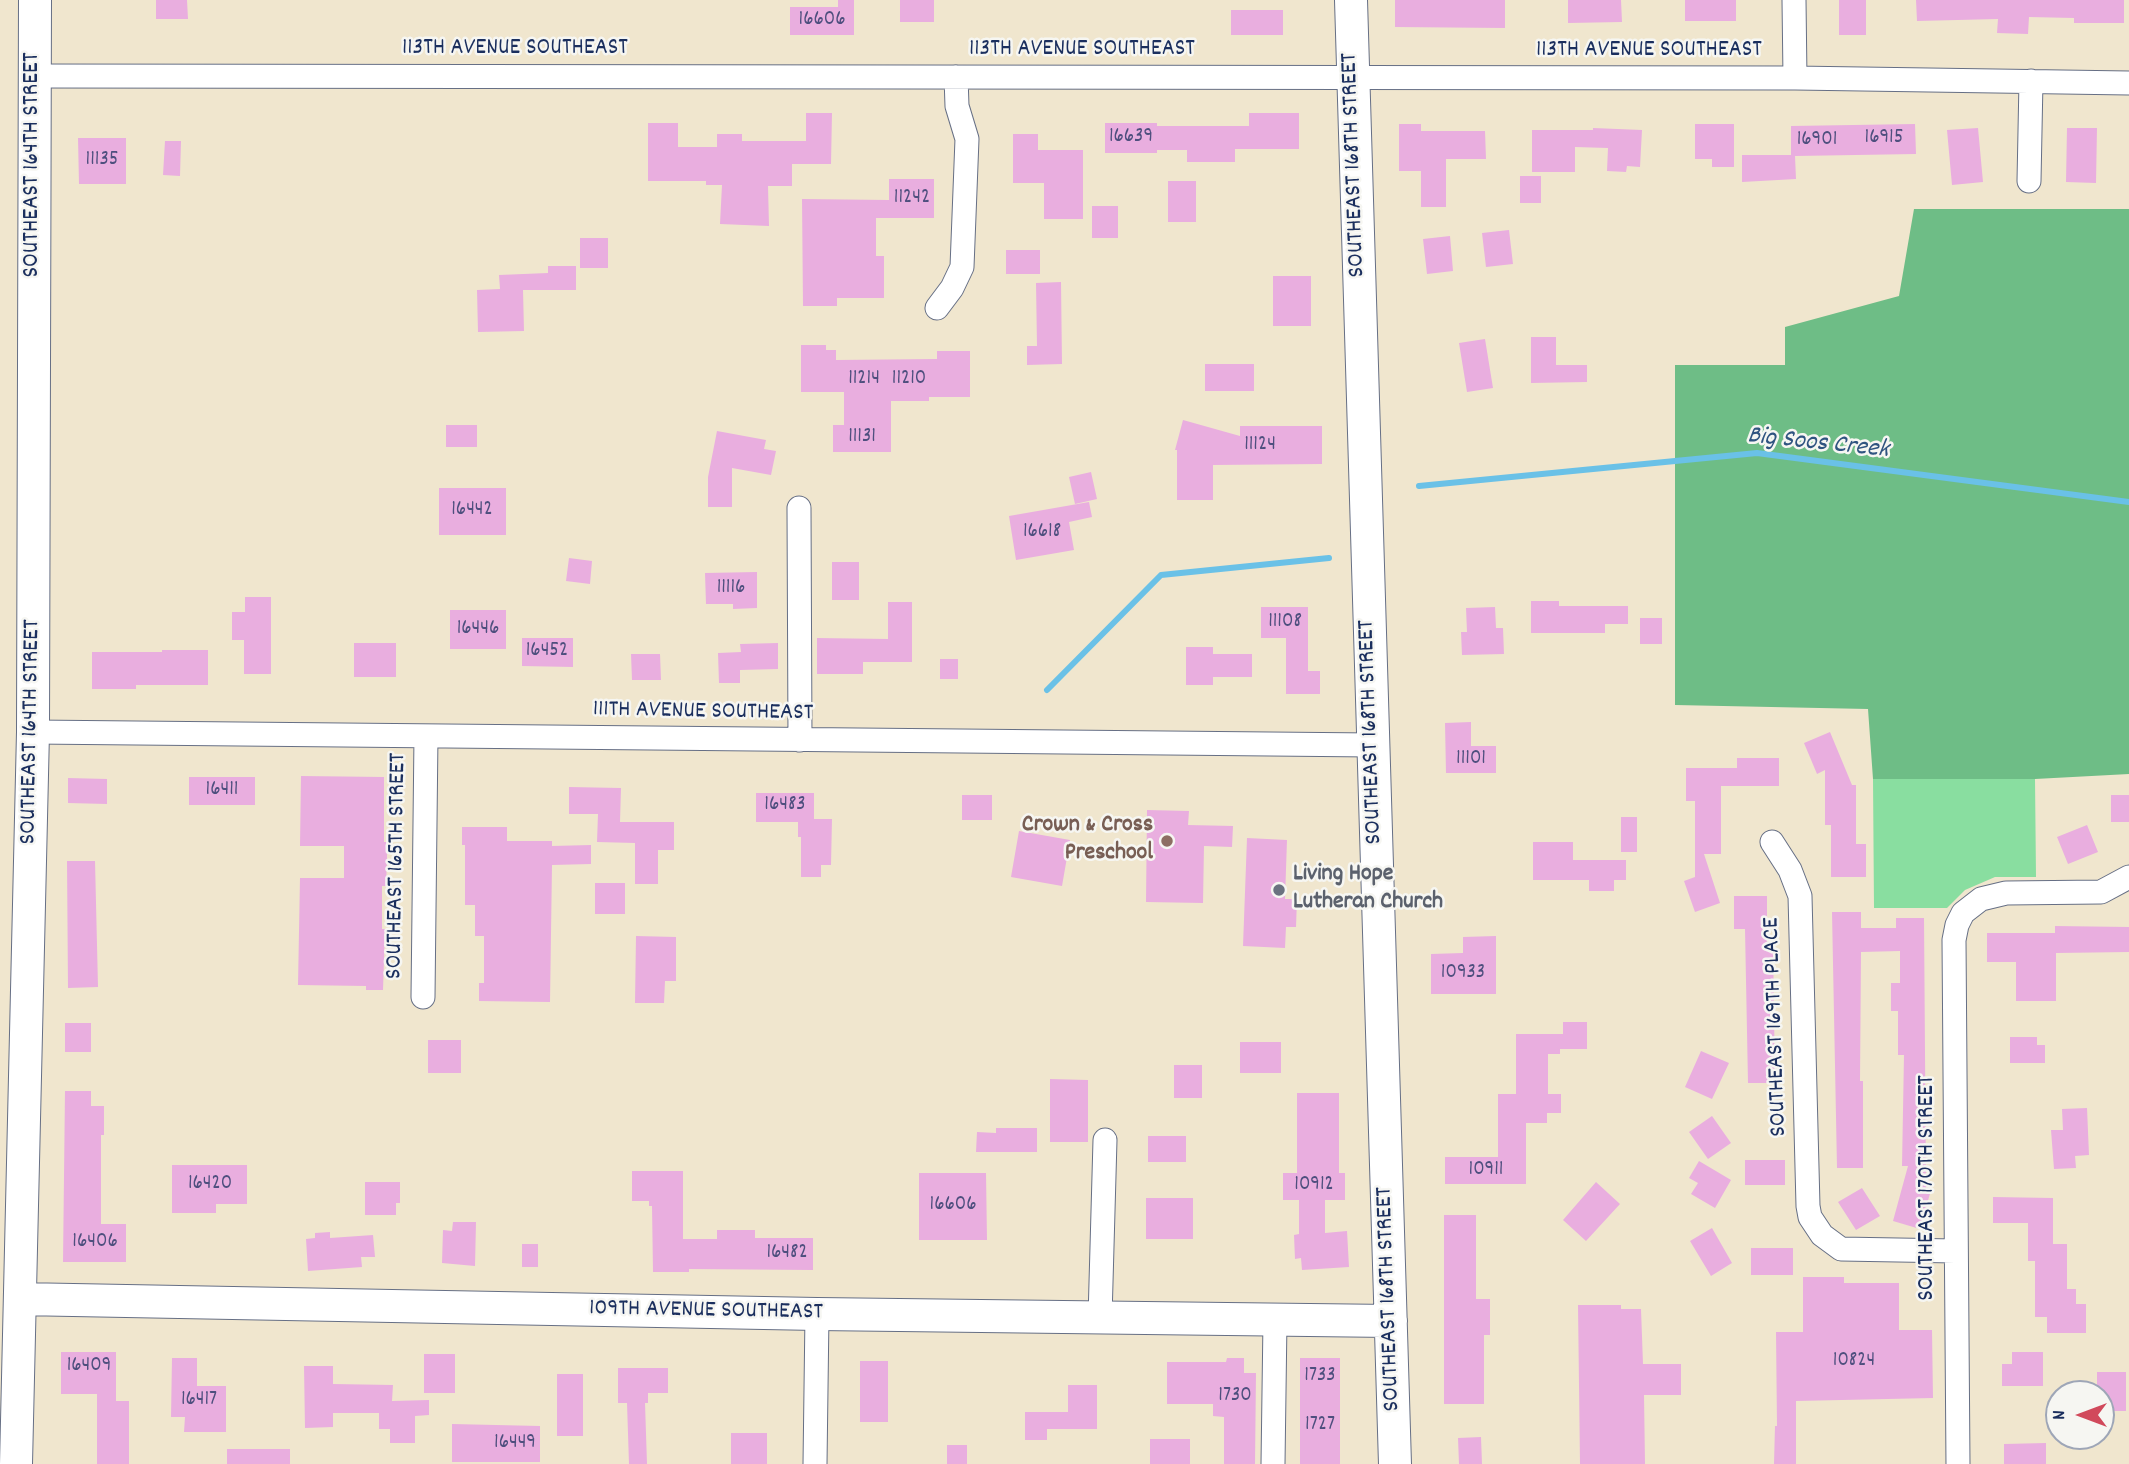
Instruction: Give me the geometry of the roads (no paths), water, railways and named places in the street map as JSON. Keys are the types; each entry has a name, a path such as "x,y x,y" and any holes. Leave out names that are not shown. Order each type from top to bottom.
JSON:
{"street":[{"name":"SOUTHEAST 164TH STREET","path":"16,1464 33,732 35,0"},
{"name":"SOUTHEAST 168TH STREET","path":"1351,0 1395,1464"},
{"path":"1794,0 1795,78"},
{"name":"113TH AVENUE SOUTHEAST","path":"34,76 1795,78 2129,83"},
{"path":"937,308 952,288 962,267 967,139 957,106 956,77"},
{"path":"2029,181 2031,81"},
{"path":"799,508 800,740"},
{"name":"111TH AVENUE SOUTHEAST","path":"33,732 1373,745"},
{"name":"SOUTHEAST 165TH STREET","path":"423,997 426,736"},
{"name":"SOUTHEAST 169TH PLACE","path":"1772,842 1790,870 1800,896 1810,1217 1822,1235 1841,1249 1955,1251"},
{"name":"SOUTHEAST 170TH STREET","path":"1958,1464 1954,940 1957,926 1963,913 1981,899 2006,893 2101,892 2129,877"},
{"path":"1100,1318 1105,1140"},
{"name":"109TH AVENUE SOUTHEAST","path":"20,1299 817,1314 1391,1321"},
{"path":"816,1464 817,1314"},
{"path":"1273,1464 1275,1320"}],"waterway":[{"name":"Big Soos Creek","path":"1419,486 1757,453 2129,502"},
{"name":"Big Soos Creek","path":"1047,690 1161,575 1329,558"}],"place":[{"name":"Crown & Cross Preschool","path":"1167,841"},
{"name":"Living Hope Lutheran Church","path":"1279,890"}]}
